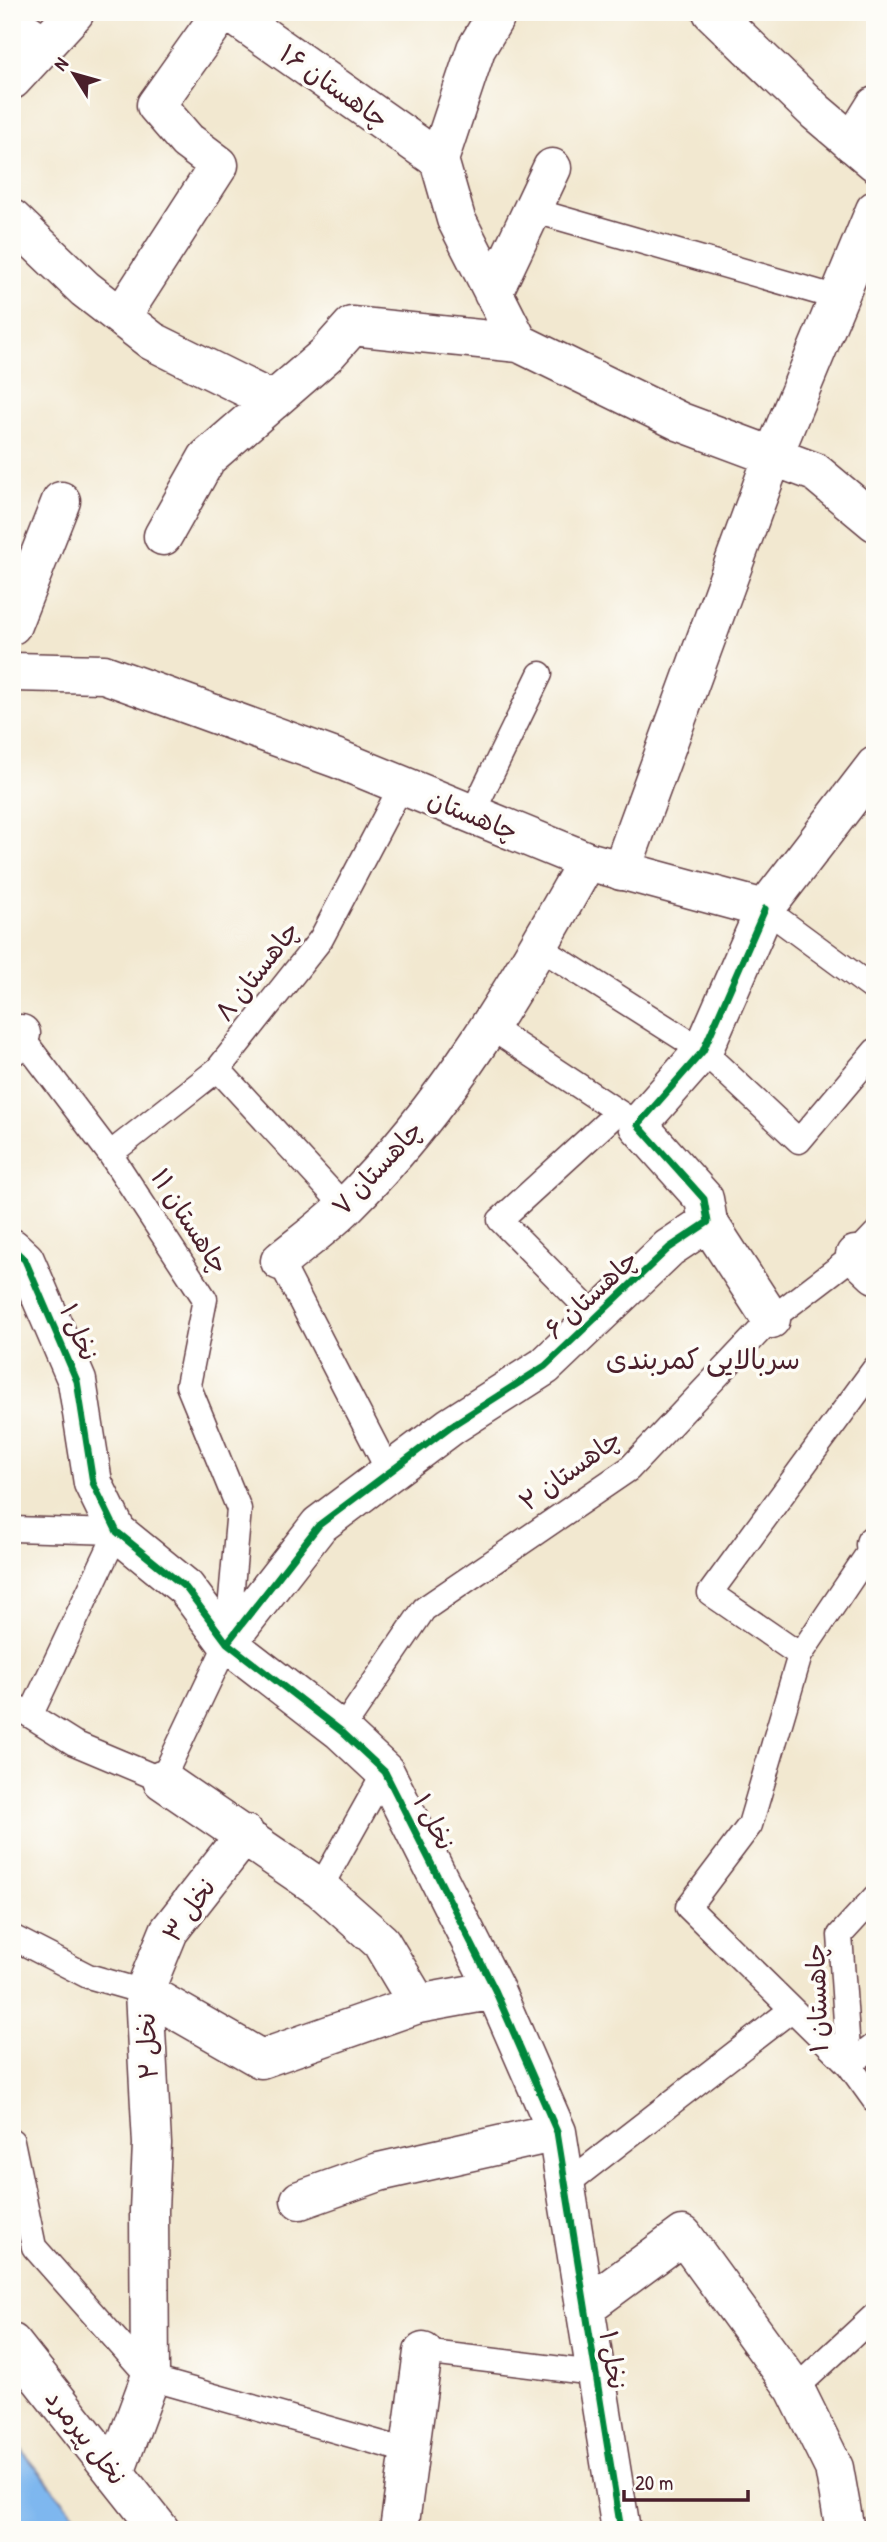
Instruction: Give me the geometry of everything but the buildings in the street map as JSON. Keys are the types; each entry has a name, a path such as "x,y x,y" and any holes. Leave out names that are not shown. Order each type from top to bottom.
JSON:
{"street":[{"path":"12,80 75,12"},
{"path":"121,317 219,165 187,141 156,105 222,12"},
{"name":"چاهستان ۱۶","path":"229,12 439,160"},
{"path":"498,12 475,48 439,160 456,219 519,343"},
{"path":"712,12 863,153 875,106"},
{"path":"12,23 45,45"},
{"path":"493,293 552,168"},
{"name":"چاهستان ۷","path":"280,1261 345,1207 444,1094 539,947 604,866 875,210"},
{"path":"12,219 85,289 152,341 273,401"},
{"path":"163,536 207,458 327,354 352,326 519,343 681,422 815,472 875,521"},
{"path":"12,625 61,501"},
{"name":"چاهستان","path":"12,672 104,674 402,785 604,866 765,909"},
{"path":"771,1319 708,1222 704,1199 628,1119 703,1051 765,909 874,770"},
{"name":"چاهستان ۶","path":"227,1643 319,1525 451,1426 545,1366 669,1248 708,1222"},
{"name":"نخل ۱","path":"17,1263 77,1381 93,1483 117,1532 186,1588 227,1643 341,1731 385,1772 495,1990 557,2132 621,2530"},
{"path":"162,1780 245,1834 320,1888 381,1942 418,2004"},
{"name":"نخل ۳","path":"144,1992 169,1931 245,1834"},
{"name":"نخل ۲","path":"144,1992 261,2059 418,2004 495,1990"},
{"name":"نخل ۲","path":"115,2473 150,2378 149,2210 152,2144 144,1992"},
{"path":"300,2200 379,2172 557,2132"},
{"path":"584,2308 683,2235 795,2389 834,2468 845,2530"},
{"name":"نخل پیرمرد","path":"12,2343 160,2530"},
{"path":"400,2530 423,2352"}],"lane":[{"path":"531,211 838,298"},
{"path":"472,814 540,674"},
{"name":"چاهستان ۸","path":"110,1154 218,1069 321,939 402,785"},
{"path":"765,909 875,990"},
{"path":"539,947 703,1051 799,1141 875,1051"},
{"path":"489,1027 628,1119 500,1220 596,1317"},
{"name":"چاهستان ۱۱","path":"15,1035 110,1154 205,1299 188,1385 239,1510 227,1643"},
{"path":"218,1069 345,1207"},
{"name":"چاهستان ۲","path":"341,1731 424,1609 629,1469 771,1319 868,1254"},
{"name":"چاهستان ۷","path":"280,1261 389,1472"},
{"path":"800,1655 710,1593 875,1368"},
{"path":"12,1529 117,1532 22,1709 74,1743 162,1780 227,1643"},
{"path":"875,1545 800,1655 750,1825 688,1907 849,2066 875,2045"},
{"path":"320,1888 385,1772"},
{"name":"چاهستان ۱","path":"875,1897 840,1936 849,2066 875,2101"},
{"path":"12,1937 88,1976 144,1992"},
{"path":"564,2186 791,2010"},
{"path":"12,2141 34,2247 150,2378 411,2452"},
{"path":"795,2389 875,2315"},
{"path":"423,2352 594,2373"}],"water":[{"path":"12,2438 87,2530 12,2530"}],"cycle path":[{"path":"227,1643 319,1525 451,1426 545,1366 669,1248 708,1222 704,1199 638,1125 703,1051 765,909"},
{"path":"12,1248 25,1260 77,1381 93,1483 117,1532 186,1588 227,1643 341,1731 385,1772 495,1990 557,2132 621,2530"}],"district":[{"name":"سربالایی کمربندی","path":"703,1359"}]}
